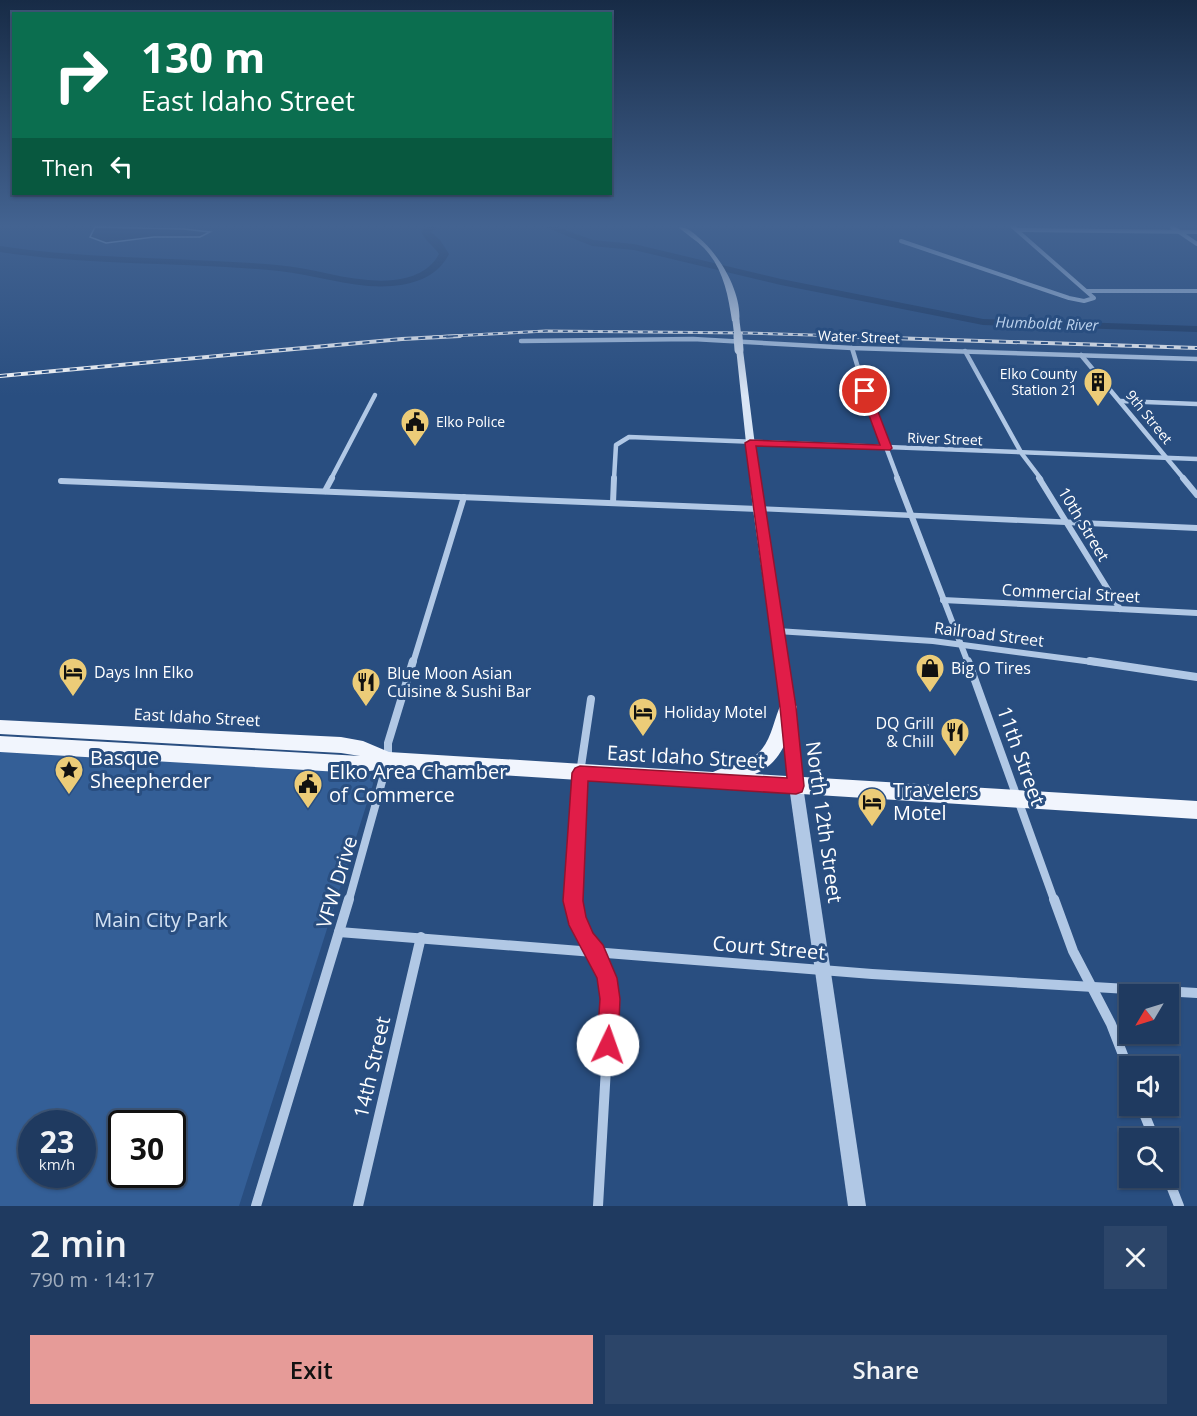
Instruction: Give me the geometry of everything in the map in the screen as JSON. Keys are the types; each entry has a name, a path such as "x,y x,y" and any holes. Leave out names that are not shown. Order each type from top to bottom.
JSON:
{"main road":[{"name":"North 12th Street","path":"729,283 736,321 758,509 788,707 796,786"},
{"path":"703,781 749,770 765,762 776,747 788,707"},
{"name":"East Idaho Street","path":"0,727 341,745 363,749 388,760"},
{"name":"East Idaho Street","path":"0,744 357,765 388,760 1197,810"}],"street":[{"path":"1026,283 1069,298 1090,301 1094,298 1077,283"},
{"path":"1086,291 1197,291"},
{"name":"Water Street","path":"521,341 757,340 852,348 1197,359"},
{"name":"11th Street","path":"852,348 886,448 962,646 1073,951 1111,1024 1123,1056"},
{"name":"10th Street","path":"965,351 1022,454 1044,483 1120,609"},
{"name":"9th Street","path":"1081,355 1197,495"},
{"path":"325,491 375,395"},
{"path":"1120,401 1197,404"},
{"name":"River Street","path":"613,503 616,445 629,437 1197,459"},
{"path":"61,481 1197,528"},
{"name":"VFW Drive","path":"256,1206 339,933 388,760 388,743 464,497"},
{"name":"Commercial Street","path":"943,600 1197,613"},
{"name":"Railroad Street","path":"777,631 935,641 1197,676"},
{"path":"591,699 580,773 573,901 576,918 586,940 596,952 607,978 610,999 598,1206"},
{"name":"North 12th Street","path":"796,786 857,1206"},
{"name":"Court Street","path":"339,933 421,937 824,971 1197,993"},
{"name":"14th Street","path":"358,1206 421,937"},
{"path":"1172,1188 1179,1206"}],"green space":[{"name":"Main City Park","path":"0,750 364,771 372,775 373,784 239,1206 0,1206"}],"waterway":[{"name":"Humboldt River","path":"787,283 983,322 1197,329"}],"railway":[{"path":"433,337 546,331 876,337"},
{"path":"0,376 402,339 460,336"},
{"path":"831,336 1197,348"}],"place":[{"name":"Elko County Station 21","path":"1098,408"},
{"name":"Elko Police","path":"415,448"},
{"name":"Big O Tires","path":"930,694"},
{"name":"Days Inn Elko","path":"73,698"},
{"name":"Blue Moon Asian Cuisine & Sushi Bar","path":"366,708"},
{"name":"Holiday Motel","path":"643,738"},
{"name":"DQ Grill & Chill","path":"955,758"},
{"name":"Basque Sheepherder","path":"69,796"},
{"name":"Elko Area Chamber of Commerce","path":"308,810"},
{"name":"Travelers Motel","path":"872,828"}],"route":[{"path":"608,1045 610,999 607,978 596,952 586,940 576,918 573,901 580,773 796,786 788,707 750,443 886,448 865,391"}]}
